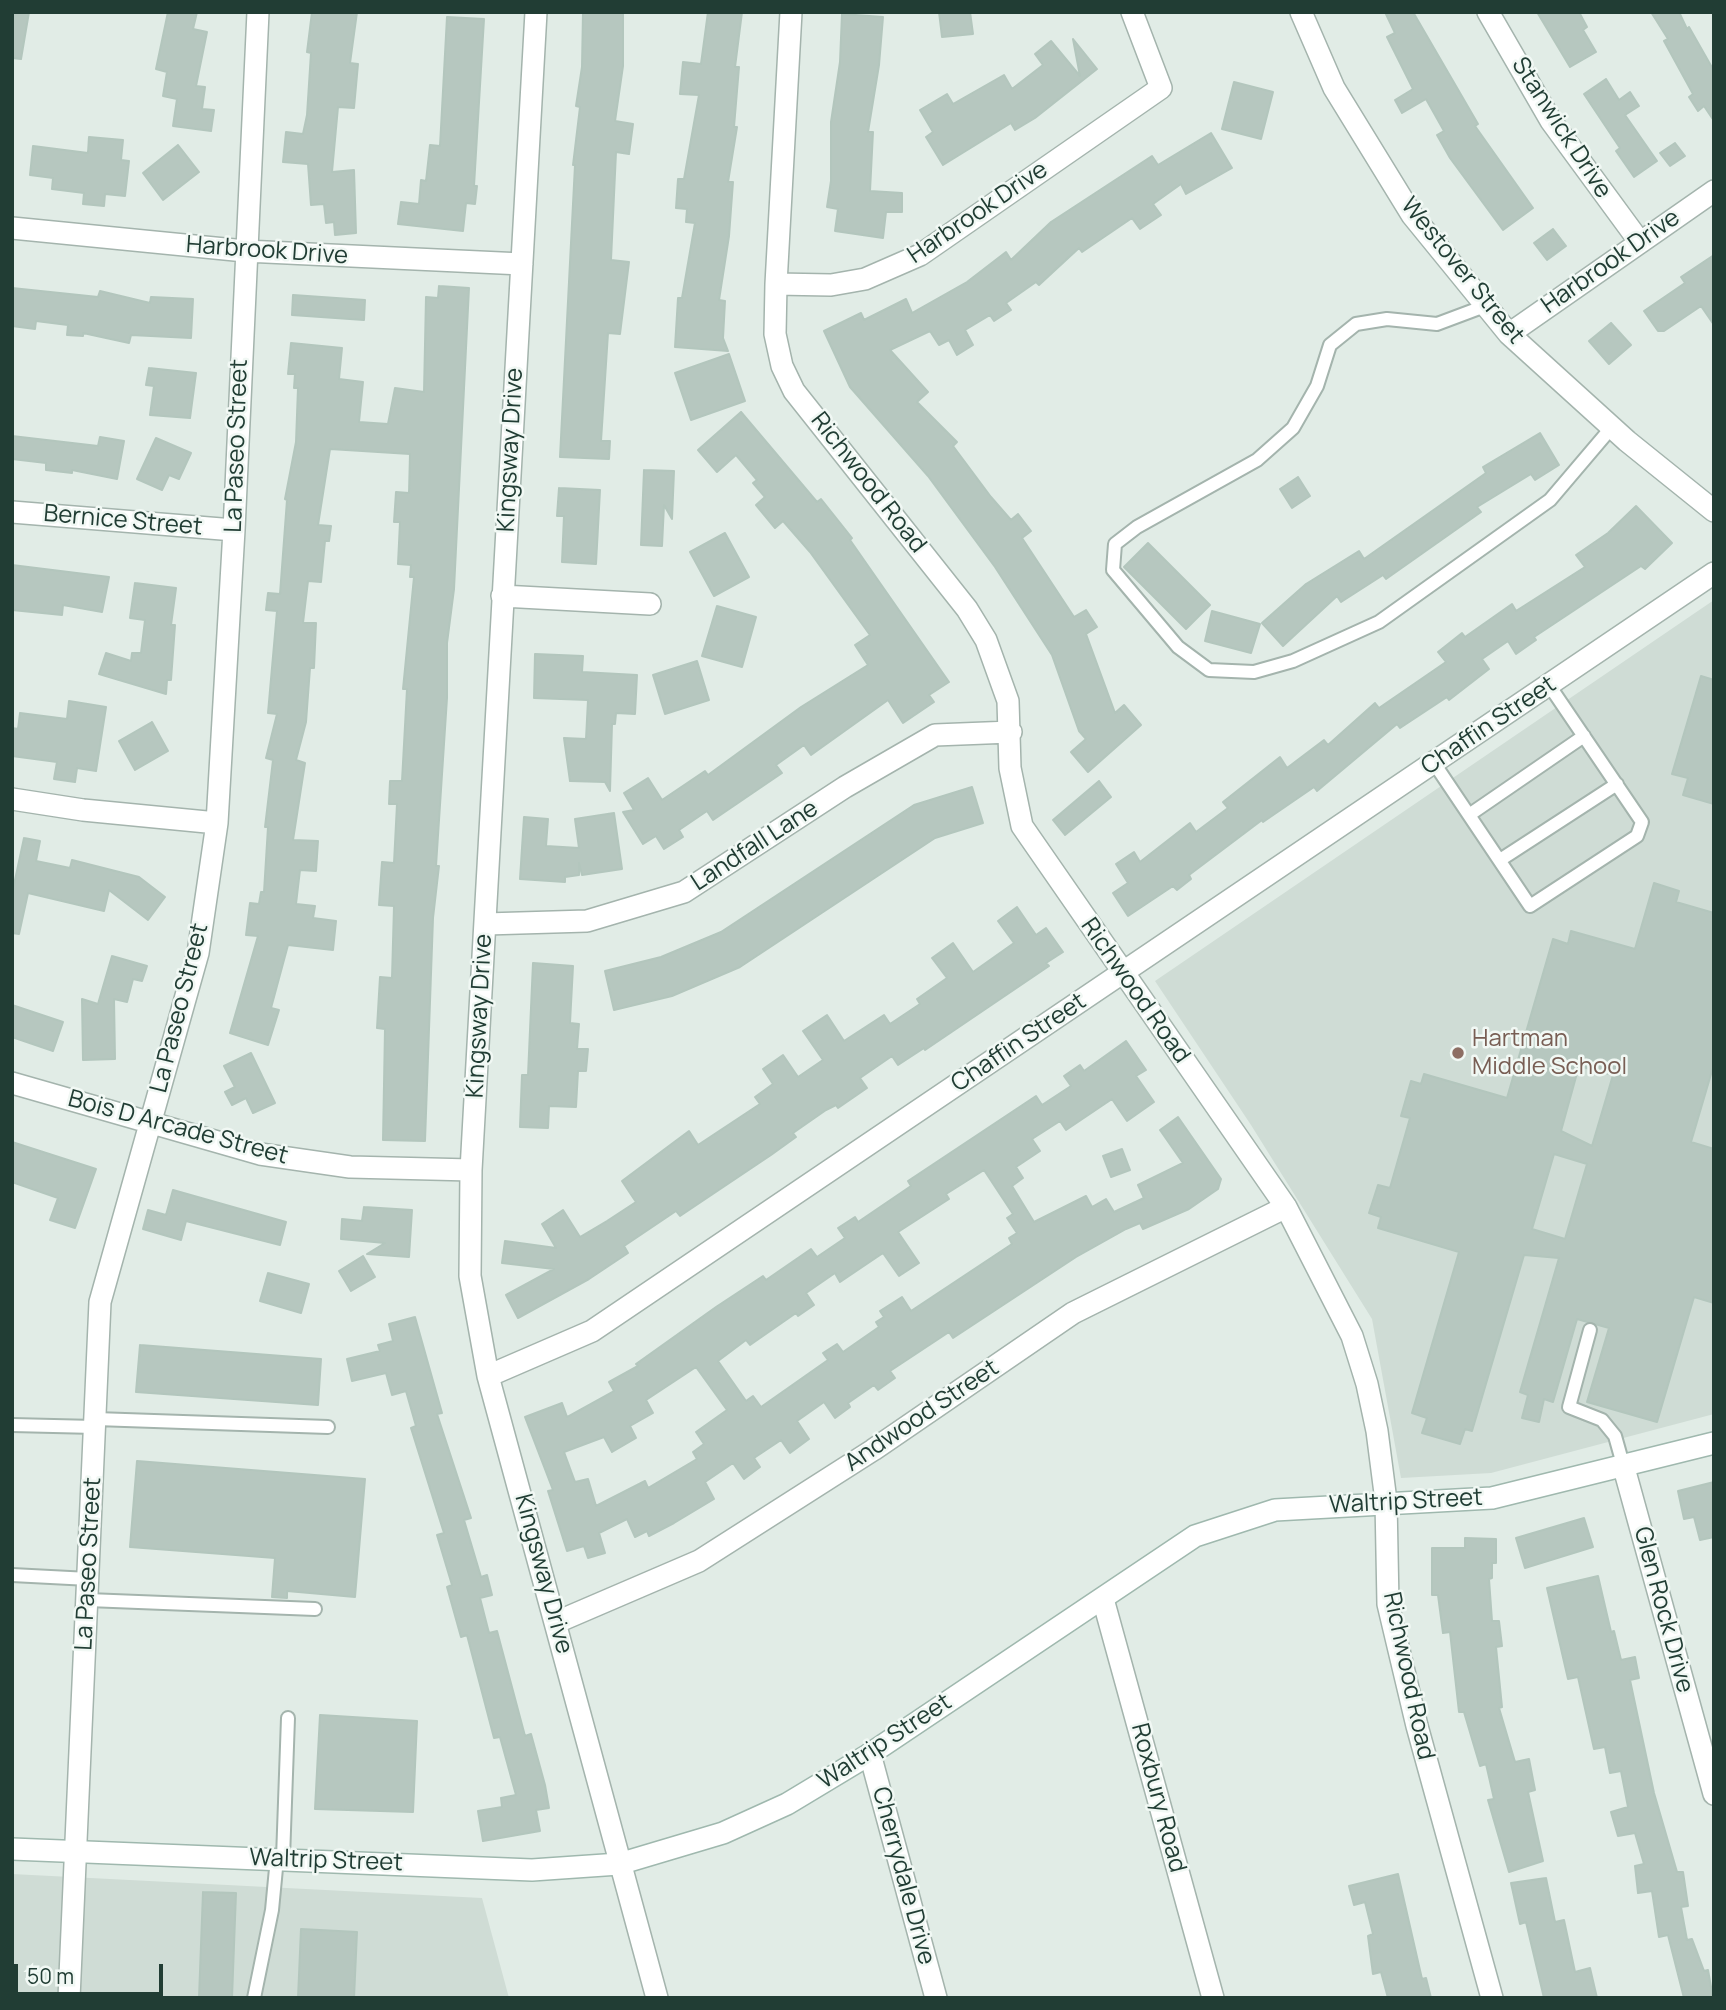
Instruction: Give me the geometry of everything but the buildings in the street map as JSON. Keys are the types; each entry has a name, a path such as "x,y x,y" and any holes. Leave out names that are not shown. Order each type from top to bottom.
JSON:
{"street":[{"name":"La Paseo Street","path":"69,1998 100,1302 198,953 217,822 234,530 258,12"},
{"name":"Kingsway Drive","path":"536,12 471,1170 470,1276 488,1376 657,1998"},
{"name":"Richwood Road","path":"791,12 776,284 775,334 782,366 794,391 967,610 986,640 1008,701 1011,781 1022,826 1286,1207 1352,1336 1367,1384 1377,1431 1386,1501 1388,1604 1417,1726 1492,1998"},
{"name":"Harbrook Drive","path":"776,284 831,285 865,279 920,255 1161,88 1132,12"},
{"name":"Westover Street","path":"1301,12 1334,89 1412,215 1485,306 1509,334 1612,427 1714,511"},
{"name":"Stanwick Drive","path":"1488,12 1550,121 1639,242"},
{"name":"Harbrook Drive","path":"1509,334 1714,191"},
{"name":"Harbrook Drive","path":"12,228 245,251 522,264"},
{"name":"Bernice Street","path":"12,512 234,530"},
{"name":"Chaffin Street","path":"488,1376 592,1331 1714,573"},
{"path":"502,596 650,604"},
{"name":"Landfall Lane","path":"486,924 587,920 684,892 845,787 935,735 1011,732"},
{"path":"12,799 83,810 217,822"},
{"name":"Bois D Arcade Street","path":"12,1083 260,1154 350,1167 471,1170"},
{"name":"Andwood Street","path":"557,1622 699,1561 873,1450 1073,1314 1286,1207"},
{"name":"Waltrip Street","path":"12,1849 532,1870 620,1864 723,1833 787,1804 870,1754 1195,1536 1275,1510 1386,1501 1492,1498 1624,1468 1714,1443"},
{"name":"Glen Rock Drive","path":"1624,1468 1714,1794"},
{"name":"Roxbury Road","path":"1103,1598 1213,1998"},
{"name":"Cherrydale Drive","path":"870,1754 936,1998"}],"lane":[{"path":"1485,306 1437,324 1387,319 1356,324 1331,345 1317,386 1293,428 1257,460 1137,527 1115,544 1113,570 1178,647 1209,670 1254,672 1293,661 1379,622 1550,500 1612,427"},
{"path":"1434,763 1530,905 1637,836 1642,822 1549,685"},
{"path":"1469,815 1584,736"},
{"path":"1500,860 1617,784"},
{"path":"1590,1330 1569,1407 1602,1420 1615,1436 1624,1468"},
{"path":"12,1425 95,1423 328,1427"},
{"path":"12,1575 89,1590 315,1609"},
{"path":"254,1998 280,1858 288,1718"}],"shaded area":[{"name":"Hartman Middle School","path":"1714,600 1714,1414 1491,1473 1401,1478 1372,1319 1251,1125 1155,981"},
{"path":"12,1874 482,1898 509,1998 12,1998"}],"place":[{"name":"Hartman Middle School","path":"1458,1053"}]}
